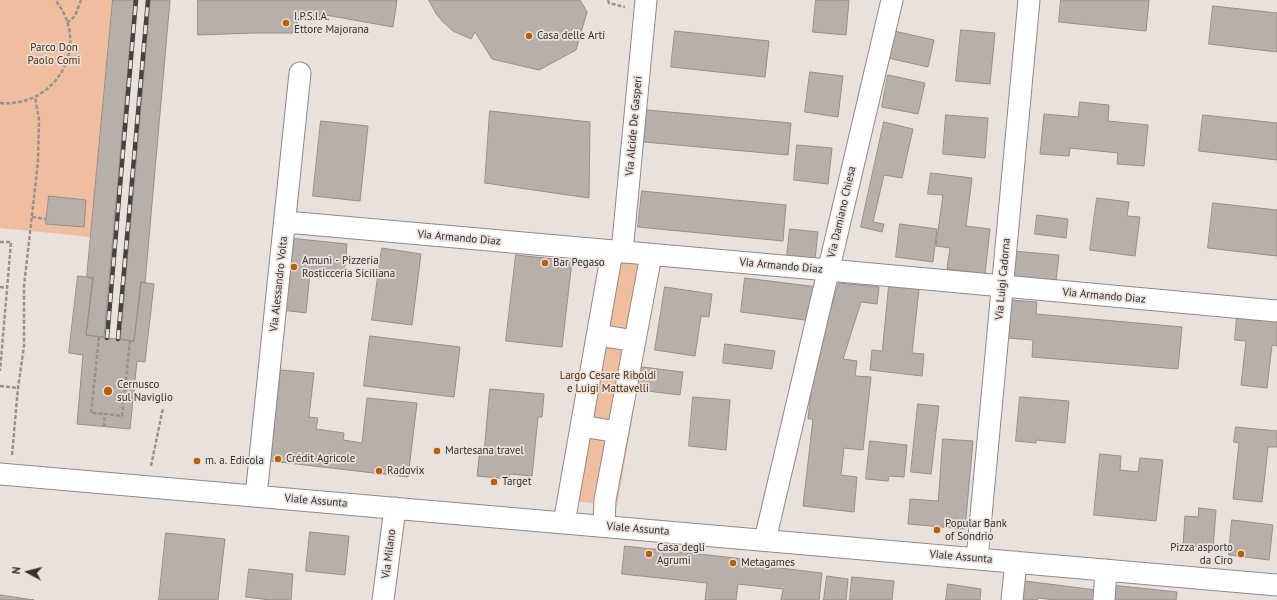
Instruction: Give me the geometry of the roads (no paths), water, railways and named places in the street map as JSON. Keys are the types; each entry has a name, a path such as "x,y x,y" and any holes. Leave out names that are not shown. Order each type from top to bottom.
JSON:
{"street":[{"name":"Via Alcide De Gasperi","path":"617,252 646,0"},
{"name":"Via Damiano Chiesa","path":"765,540 892,0"},
{"name":"Via Luigi Cadorna","path":"977,559 1029,0"},
{"name":"Via Alessandro Volta","path":"256,496 286,222 300,73"},
{"name":"Via Armando Diaz","path":"286,222 1277,311"},
{"path":"564,523 598,335 617,252"},
{"path":"604,526 605,500 651,255"},
{"path":"598,335 635,341"},
{"path":"581,426 618,432"},
{"name":"Viale Assunta","path":"0,474 1277,585"},
{"name":"Via Milano","path":"383,600 395,508"},
{"path":"1012,600 1016,562"},
{"path":"1104,600 1106,570"}],"railway":[{"path":"107,338 136,0"},
{"path":"118,339 148,0"}],"place":[{"name":"I.P.S.I.A. Ettore Majorana","path":"286,23"},
{"name":"Casa delle Arti","path":"529,36"},
{"name":"Bar Pegaso","path":"545,263"},
{"name":"Amunì - Pizzeria Rosticceria Siciliana","path":"294,267"},
{"name":"Cernusco sul Naviglio","path":"108,391"},
{"name":"Martesana travel","path":"437,451"},
{"name":"Crédit Agricole","path":"278,459"},
{"name":"m. a. Edicola","path":"197,461"},
{"name":"Radovix","path":"379,471"},
{"name":"Target","path":"494,482"},
{"name":"Popular Bank of Sondrio","path":"937,530"},
{"name":"Casa degli Agrumi","path":"649,554"},
{"name":"Pizza asporto da Ciro","path":"1241,554"},
{"name":"Metagames","path":"733,563"}],"park label":[{"name":"Parco Don Paolo Comi","path":"54,54"},
{"name":"Largo Cesare Riboldi e Luigi Mattavelli","path":"608,382"}]}
